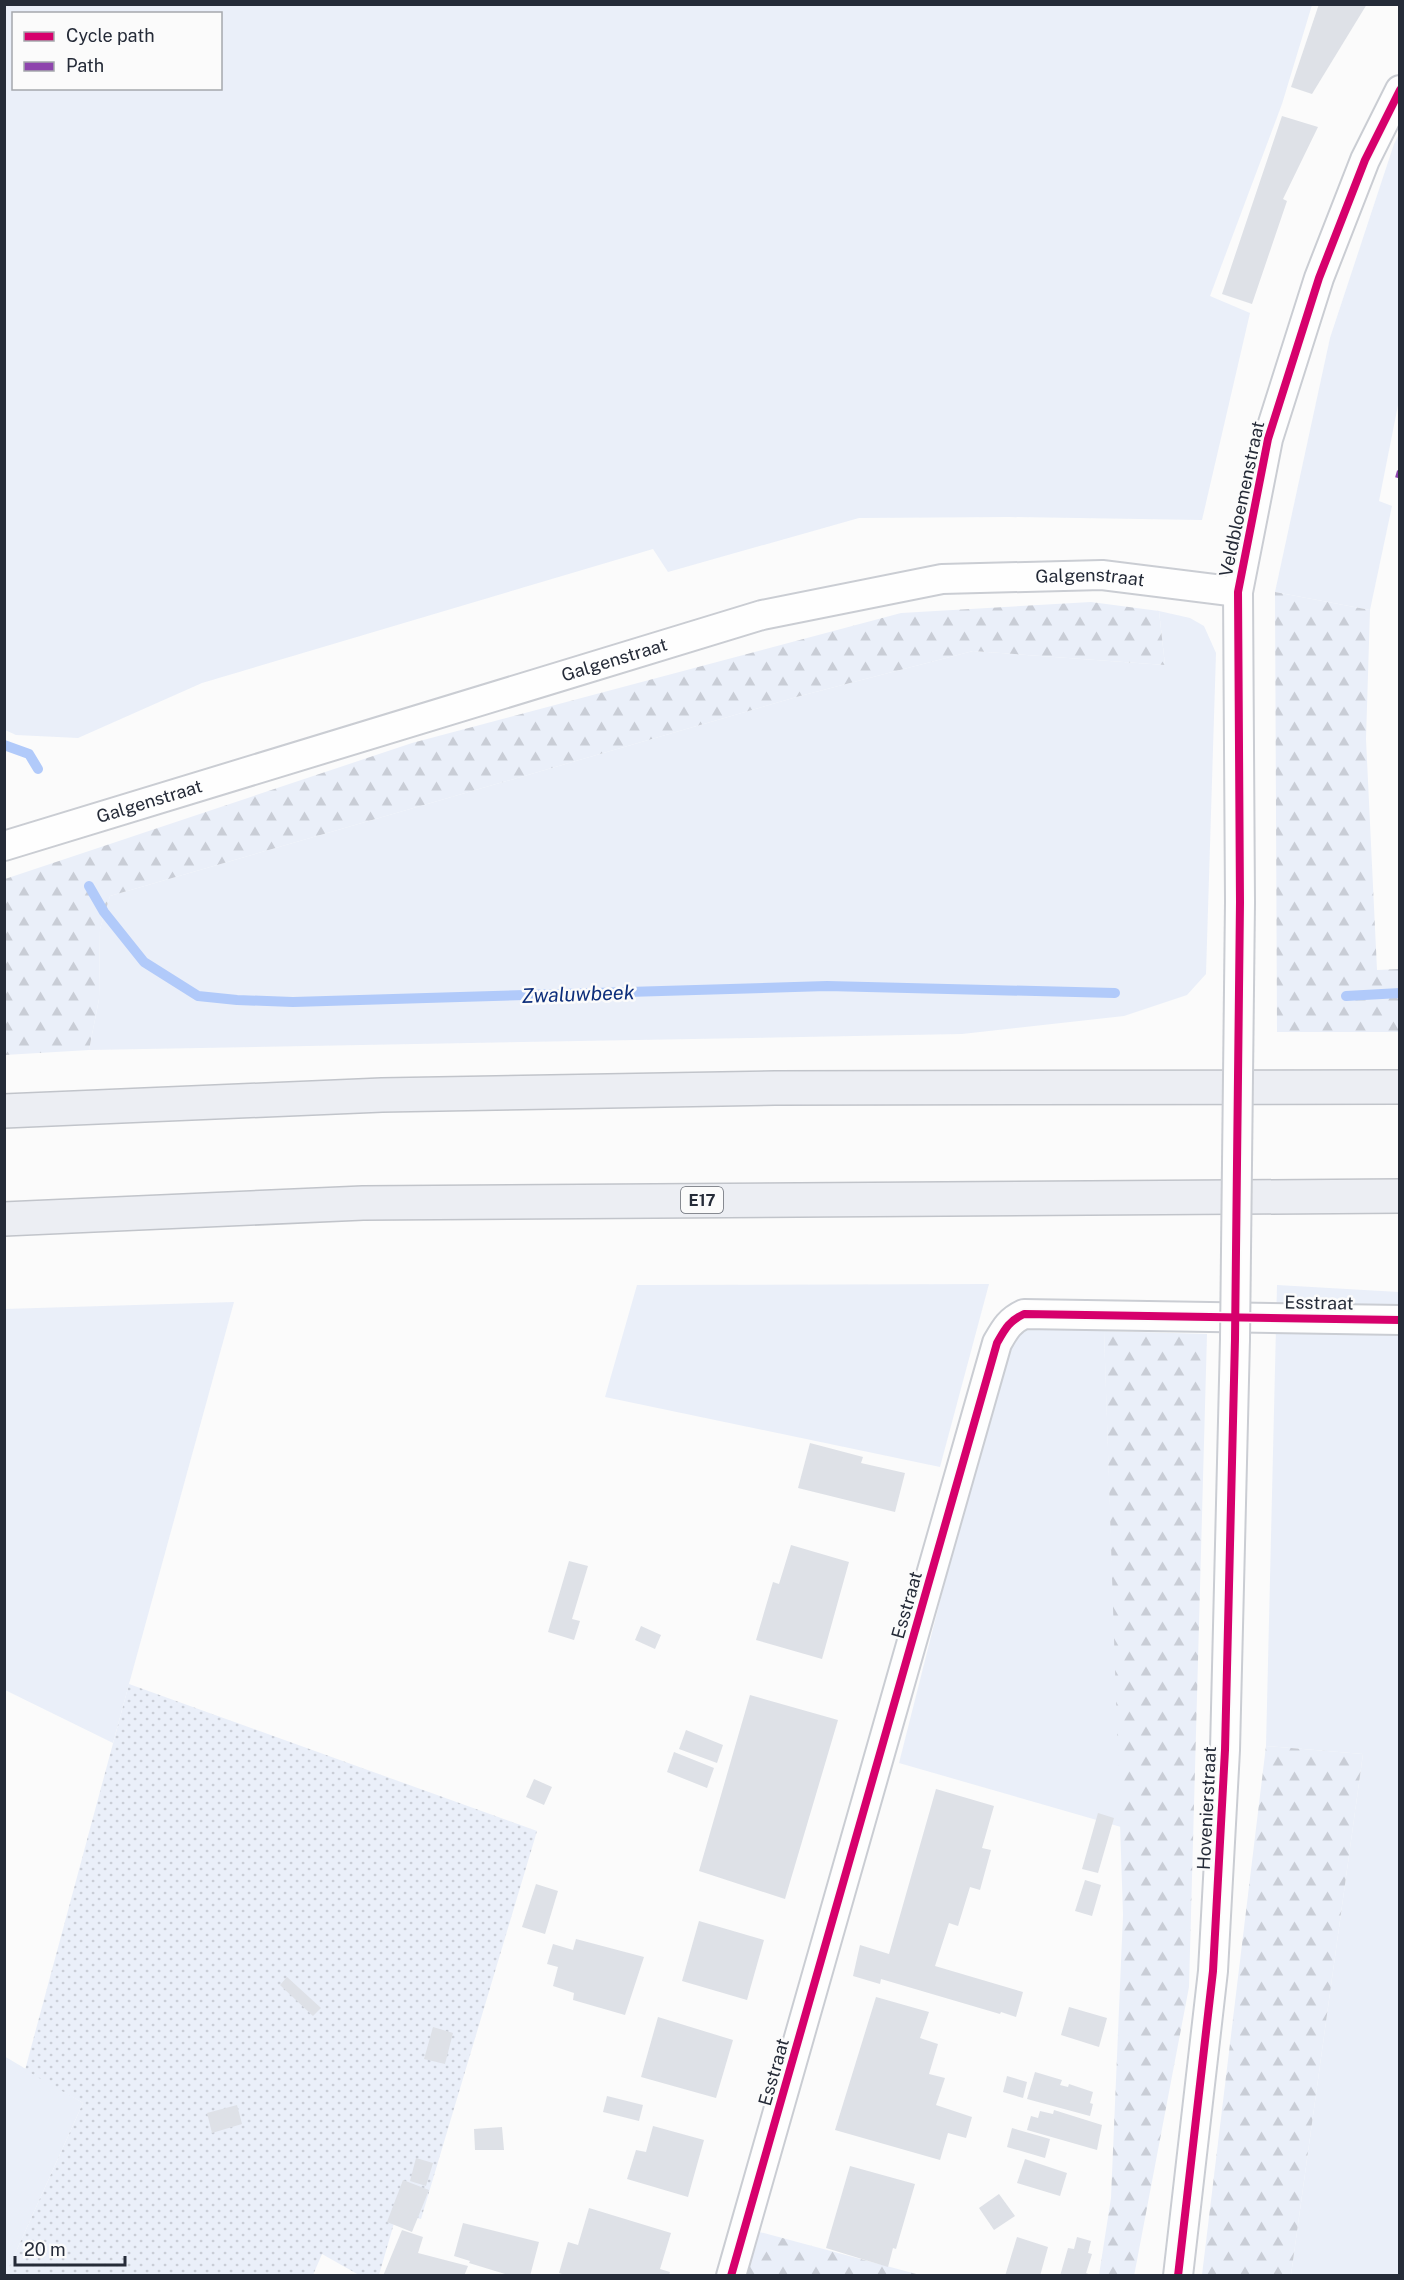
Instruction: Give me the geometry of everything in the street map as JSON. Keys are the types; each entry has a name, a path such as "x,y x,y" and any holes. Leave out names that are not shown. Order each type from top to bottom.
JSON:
{"highway":[{"path":"4,1111 382,1095 775,1088 1400,1087"},
{"name":"E17","path":"4,1220 363,1203 1400,1196"}],"street":[{"name":"Veldbloemenstraat","path":"1235,1339 1240,902 1238,592 1268,439 1316,289 1365,160 1400,90"},
{"name":"Galgenstraat","path":"4,846 762,615 942,579 1102,574 1238,592"},
{"name":"Esstraat","path":"731,2276 997,1343 1011,1320 1024,1314 1400,1320"},
{"name":"Hovenierstraat","path":"1178,2276 1214,1959 1225,1750 1235,1339"}],"green space":[{"path":"5,4 1312,5 1282,104 1210,296 1250,313 1202,520 1009,517 859,518 668,572 653,549 202,683 78,738 16,735 5,730"},
{"path":"1399,134 1399,400 1379,501 1392,506 1370,610 1275,592 1330,338"},
{"path":"1275,592 1370,610 1366,739 1377,970 1399,969 1399,1032 1277,1032"},
{"path":"1091,602 1159,611 1165,665 973,651 800,696 110,896 100,929 99,999 89,1050 5,1055 5,879 412,743 901,613"},
{"path":"1159,611 1190,618 1204,626 1216,653 1206,974 1187,995 1124,1016 962,1034 89,1050 99,999 100,929 110,896 800,696 973,651 1165,665"},
{"path":"989,1284 940,1467 605,1397 637,1285"},
{"path":"1277,1285 1399,1292 1399,2275 1291,2275 1363,1754 1266,1746"},
{"path":"234,1302 113,1743 5,1690 4,1309"},
{"path":"1015,1327 1104,1331 1121,1827 899,1763 1007,1336"},
{"path":"1104,1331 1207,1334 1189,1987 1134,2276 1099,2275 1111,2198 1123,1915"},
{"path":"129,1684 537,1831 421,2219 397,2213 379,2275 359,2275 322,2254 313,2275 5,2276 83,2103 25,2070"},
{"path":"1266,1746 1363,1754 1291,2275 1202,2275"},
{"path":"4,2056 83,2103 5,2276 4,2275"},
{"path":"756,2231 920,2275 744,2276"}],"building":[{"path":"1319,4 1367,4 1312,94 1291,87"},
{"path":"1282,116 1318,127 1283,199 1287,201 1252,304 1222,294"},
{"path":"810,1443 863,1457 861,1463 905,1473 895,1512 798,1488"},
{"path":"791,1545 849,1562 822,1659 756,1640 773,1582 779,1584"},
{"path":"569,1561 588,1566 572,1619 580,1621 574,1640 548,1632"},
{"path":"641,1626 661,1635 655,1649 635,1640"},
{"path":"750,1695 838,1720 785,1899 699,1871"},
{"path":"686,1730 723,1745 717,1763 679,1749"},
{"path":"674,1752 714,1768 707,1788 667,1772"},
{"path":"534,1779 552,1787 544,1805 526,1797"},
{"path":"936,1789 994,1806 982,1848 991,1850 980,1890 970,1887 958,1926 949,1923 935,1966 1023,1992 1016,2017 881,1979 880,1984 853,1976 860,1945 889,1954"},
{"path":"1098,1813 1114,1818 1098,1873 1082,1869"},
{"path":"1085,1880 1101,1885 1092,1916 1075,1911"},
{"path":"536,1884 558,1891 545,1934 522,1927"},
{"path":"699,1921 764,1940 747,2000 682,1981"},
{"path":"576,1939 644,1957 625,2015 573,2000 574,1993 553,1986 558,1967 547,1964 553,1944 573,1950"},
{"path":"287,1977 321,2008 313,2016 280,1985"},
{"path":"876,1997 929,2012 920,2038 938,2044 929,2074 945,2078 936,2105 972,2117 966,2138 948,2133 940,2160 835,2130"},
{"path":"1069,2007 1107,2018 1099,2047 1061,2035"},
{"path":"658,2017 733,2040 716,2098 641,2077"},
{"path":"433,2027 453,2033 445,2064 424,2059"},
{"path":"1035,2072 1062,2080 1060,2085 1068,2087 1069,2084 1093,2092 1090,2116 1027,2099"},
{"path":"1007,2076 1027,2082 1023,2098 1003,2092"},
{"path":"607,2096 643,2105 639,2121 603,2112"},
{"path":"237,2105 242,2124 212,2133 207,2113"},
{"path":"1054,2110 1102,2125 1097,2150 1027,2130 1031,2116 1038,2118 1040,2111 1053,2114"},
{"path":"653,2126 704,2140 688,2197 627,2179 636,2150 646,2152"},
{"path":"502,2127 504,2150 475,2150 474,2129"},
{"path":"1012,2128 1050,2139 1045,2158 1007,2147"},
{"path":"416,2158 433,2163 426,2186 410,2181"},
{"path":"1025,2159 1067,2173 1060,2196 1017,2183"},
{"path":"850,2166 915,2184 896,2249 893,2248 888,2267 826,2248"},
{"path":"403,2180 429,2190 412,2232 387,2222"},
{"path":"999,2194 1015,2216 994,2230 979,2208"},
{"path":"589,2208 671,2233 660,2269 670,2272 669,2276 568,2276 559,2273 568,2242 578,2245"},
{"path":"463,2223 539,2242 530,2276 512,2276 454,2256"},
{"path":"402,2230 423,2237 418,2253 468,2266 464,2276 383,2276"},
{"path":"1017,2237 1048,2247 1040,2276 1005,2276"},
{"path":"1077,2237 1091,2241 1088,2253 1092,2254 1086,2273 1093,2276 1060,2276 1068,2248 1074,2249"}],"waterway":[{"name":"Zwaluwbeek","path":"4,745 29,754 38,769"},
{"name":"Zwaluwbeek","path":"89,886 104,912 144,962 198,996 293,1002 827,986 1115,993"},
{"name":"Zwaluwbeek","path":"1346,996 1400,993"}],"marked path":[{"path":"1398,478 1400,471"}],"cycle path":[{"path":"1178,2276 1213,1971 1225,1750 1235,1339 1240,902 1238,592 1268,439 1319,278 1365,160 1400,90"},
{"path":"731,2276 997,1343 1005,1330 1024,1314 1400,1320"}]}
